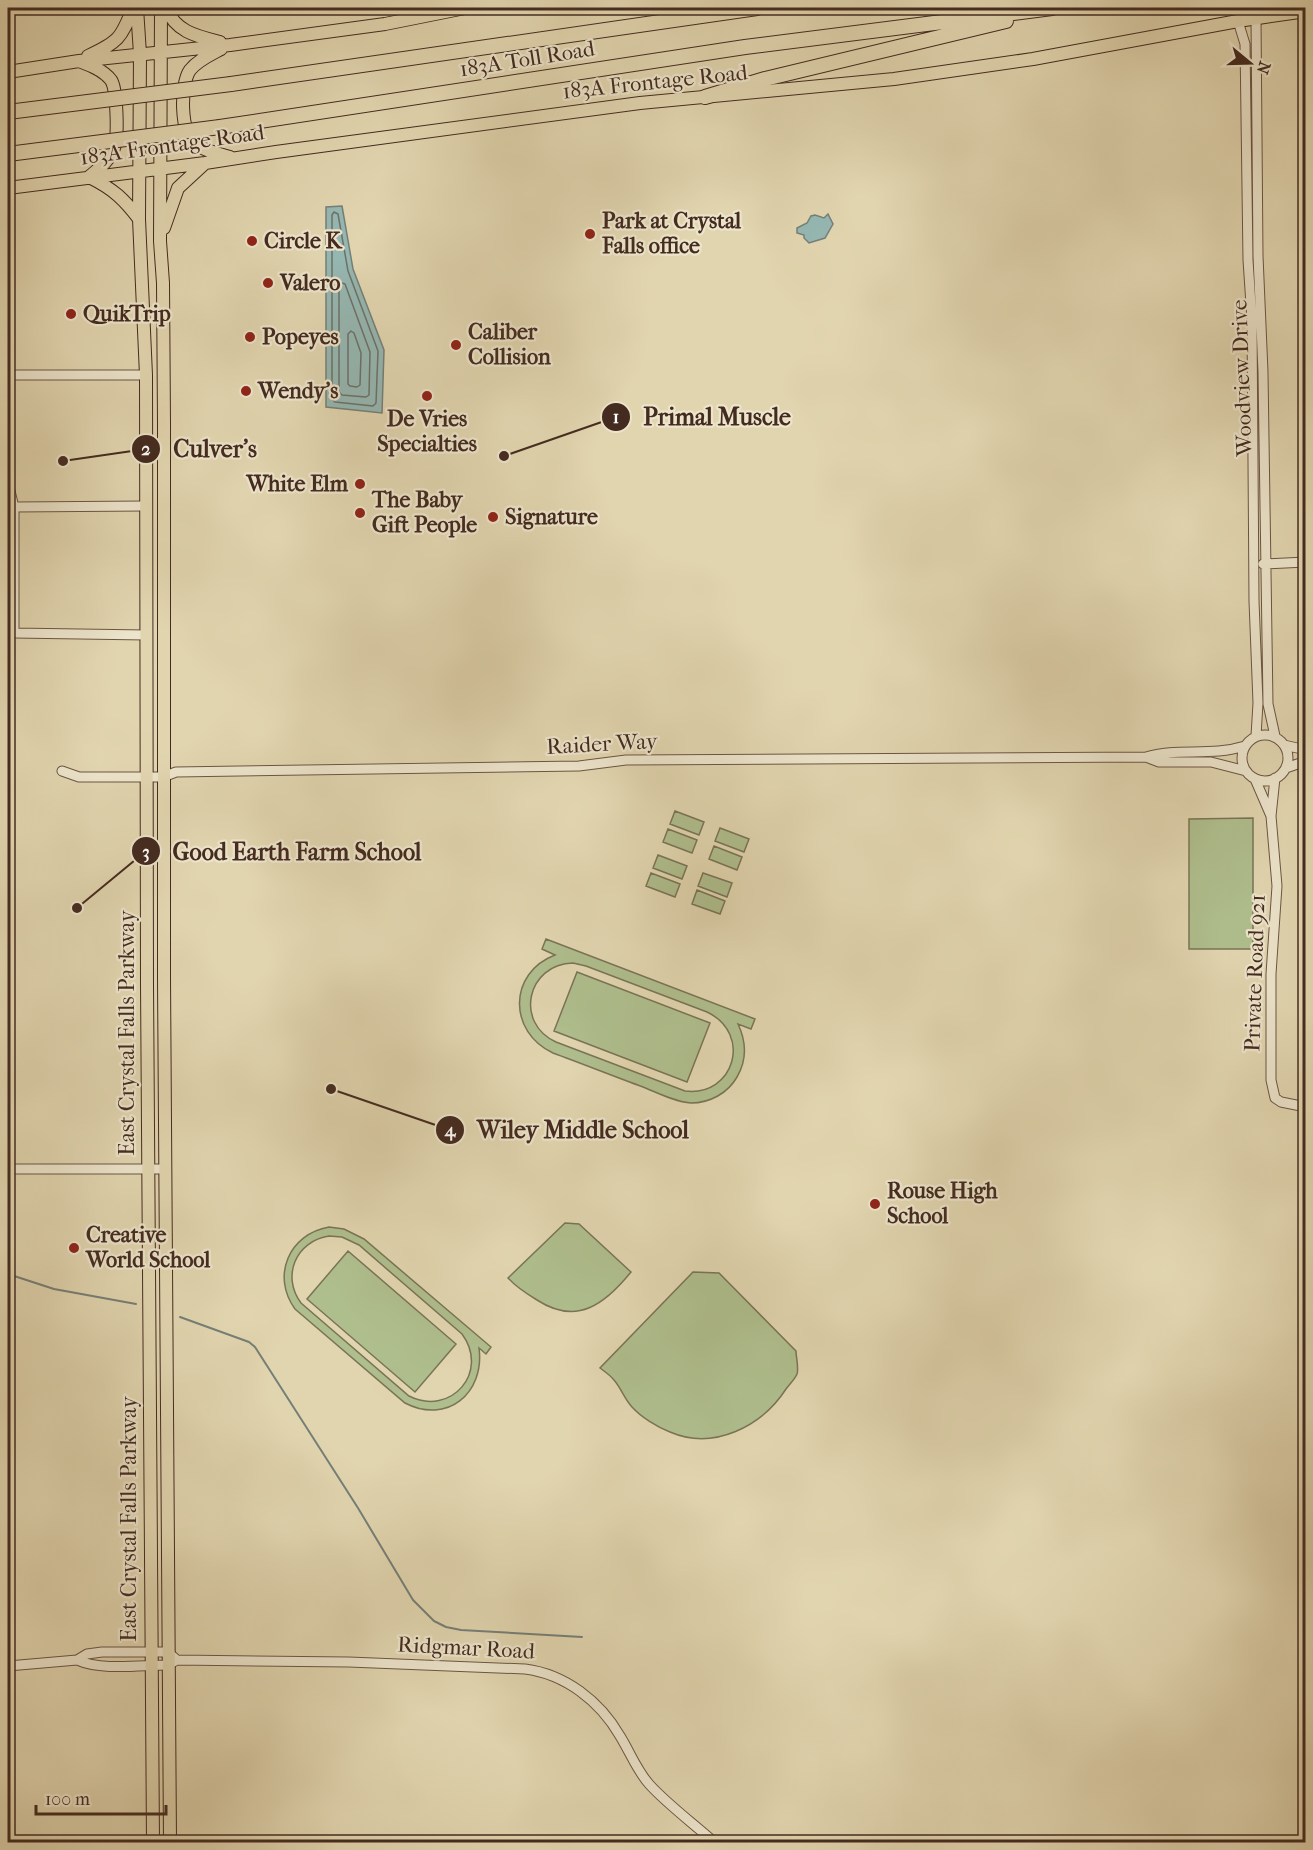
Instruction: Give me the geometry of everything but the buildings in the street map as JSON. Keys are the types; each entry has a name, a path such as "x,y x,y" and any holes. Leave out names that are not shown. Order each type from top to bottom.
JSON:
{"highway":[{"name":"183A Toll Road","path":"8,112 231,84 757,8"},
{"name":"183A Toll Road","path":"8,154 220,127 745,47 1052,8"},
{"path":"705,97 765,79 1058,8"}],"main road":[{"name":"East Crystal Falls Parkway","path":"135,8 140,54 139,219 146,375 147,978 153,1842"},
{"path":"79,61 114,43 135,8"},
{"name":"East Crystal Falls Parkway","path":"161,8 160,241 163,294 164,978 171,1659 170,1842"},
{"path":"166,8 173,21 188,33 230,45"},
{"path":"8,72 79,61 230,45 385,24 465,8"},
{"name":"183A Frontage Road","path":"8,188 525,118 705,97 894,79 1033,59 1305,11"},
{"path":"230,45 204,57 190,70 184,83 184,109 187,136 195,144 234,159"},
{"path":"79,61 103,73 112,82 116,103 116,144 106,162 89,177 109,187 124,199 139,219"},
{"path":"160,241 178,188 205,163"},
{"path":"146,506 163,506"},
{"path":"146,635 163,635"},
{"path":"147,978 164,978"},
{"path":"149,1368 167,1364"}],"street":[{"name":"Woodview Drive","path":"1256,18 1258,256 1267,564 1268,704 1275,736"},
{"name":"Woodview Drive","path":"1238,21 1245,44 1248,260 1252,321 1254,564 1258,703 1256,736"},
{"path":"8,375 146,375"},
{"path":"8,483 14,507 14,633 146,635"},
{"path":"14,507 146,506"},
{"path":"1254,564 1305,562"},
{"path":"1286,768 1287,752 1275,736 1256,736 1245,746 1242,760 1246,771 1255,779 1268,781 1286,768 1305,761"},
{"path":"1284,745 1305,750"},
{"name":"Raider Way","path":"62,771 79,777 164,777 176,772 579,766 647,760 722,758 830,760 1146,757 1160,753 1216,753 1245,746"},
{"name":"Raider Way","path":"1146,757 1159,762 1211,762 1246,771"},
{"name":"Private Road 921","path":"1275,778 1271,816 1277,886 1270,974 1271,1080 1275,1098 1281,1102 1305,1107"},
{"name":"Private Road 921","path":"1255,779 1271,816"},
{"path":"8,1169 165,1169"},
{"path":"8,1666 77,1660 87,1654 151,1652 171,1659"},
{"path":"77,1660 101,1666 151,1665 171,1659"},
{"name":"Ridgmar Road","path":"171,1659 360,1662 525,1669 552,1675 577,1689 603,1713 650,1785 714,1842"}],"green space":[{"path":"675,811 704,822 699,835 670,824"},
{"path":"1253,818 1253,949 1189,949 1189,819"},
{"path":"720,828 749,839 744,852 715,841"},
{"path":"668,829 697,840 692,853 663,842"},
{"path":"714,846 742,857 737,870 709,859"},
{"path":"658,855 687,866 682,879 653,868"},
{"path":"651,873 680,884 675,897 646,886"},
{"path":"703,873 732,883 727,897 698,886"},
{"path":"697,890 725,901 720,914 692,904"},
{"path":"546,939 755,1019 751,1029 738,1024 743,1037 744,1057 733,1083 712,1099 698,1103 685,1102 553,1053 538,1043 521,1018 520,1003 522,988 529,975 540,964 555,955 542,949","holes":["573,963 707,1012 721,1022 730,1034 733,1048 732,1062 726,1074 716,1084 702,1090 685,1091 556,1042 543,1033 534,1022 531,1009 536,983 545,973 557,966"]},
{"path":"577,972 710,1023 687,1082 554,1031"},
{"path":"565,1223 579,1224 631,1272 611,1294 600,1302 577,1311 551,1308 526,1293 508,1278"},
{"path":"329,1227 344,1229 364,1239 491,1347 486,1354 479,1348 476,1379 460,1401 435,1410 420,1409 405,1403 295,1309 288,1296 285,1283 288,1258 303,1238","holes":["329,1236 342,1237 359,1245 462,1334 469,1348 471,1363 469,1376 452,1396 439,1401 424,1401 409,1396 301,1303 292,1282 292,1271 300,1252 318,1239"]},
{"path":"348,1251 456,1344 415,1392 307,1299"},
{"path":"693,1272 719,1273 796,1351 798,1366 795,1378 764,1414 736,1432 703,1438 687,1437 670,1432 650,1421 632,1407 619,1386 600,1368"}],"water":[{"path":"342,206 353,269 384,350 382,413 326,407 326,207"},
{"path":"828,214 833,224 825,238 809,243 804,235 797,233 797,228 807,223 811,216 824,218"}],"waterway":[{"path":"8,1274 54,1289 136,1304"},
{"path":"180,1317 249,1342 255,1347 358,1508 413,1600 434,1621 446,1627 461,1630 582,1637"}],"place":[{"name":"Park at Crystal Falls office","path":"590,234"},
{"name":"Circle K","path":"252,241"},
{"name":"Valero","path":"268,283"},
{"name":"QuikTrip","path":"71,314"},
{"name":"Popeyes","path":"250,337"},
{"name":"Caliber Collision","path":"456,345"},
{"name":"Wendy's","path":"246,391"},
{"name":"De Vries Specialties","path":"427,396"},
{"name":"Primal Muscle","path":"504,456"},
{"name":"Culver's","path":"63,461"},
{"name":"White Elm","path":"360,484"},
{"name":"The Baby Gift People","path":"360,513"},
{"name":"Signature","path":"493,517"},
{"name":"Good Earth Farm School","path":"77,908"},
{"name":"Wiley Middle School","path":"331,1089"},
{"name":"Rouse High School","path":"875,1204"},
{"name":"Creative World School","path":"74,1248"}]}
